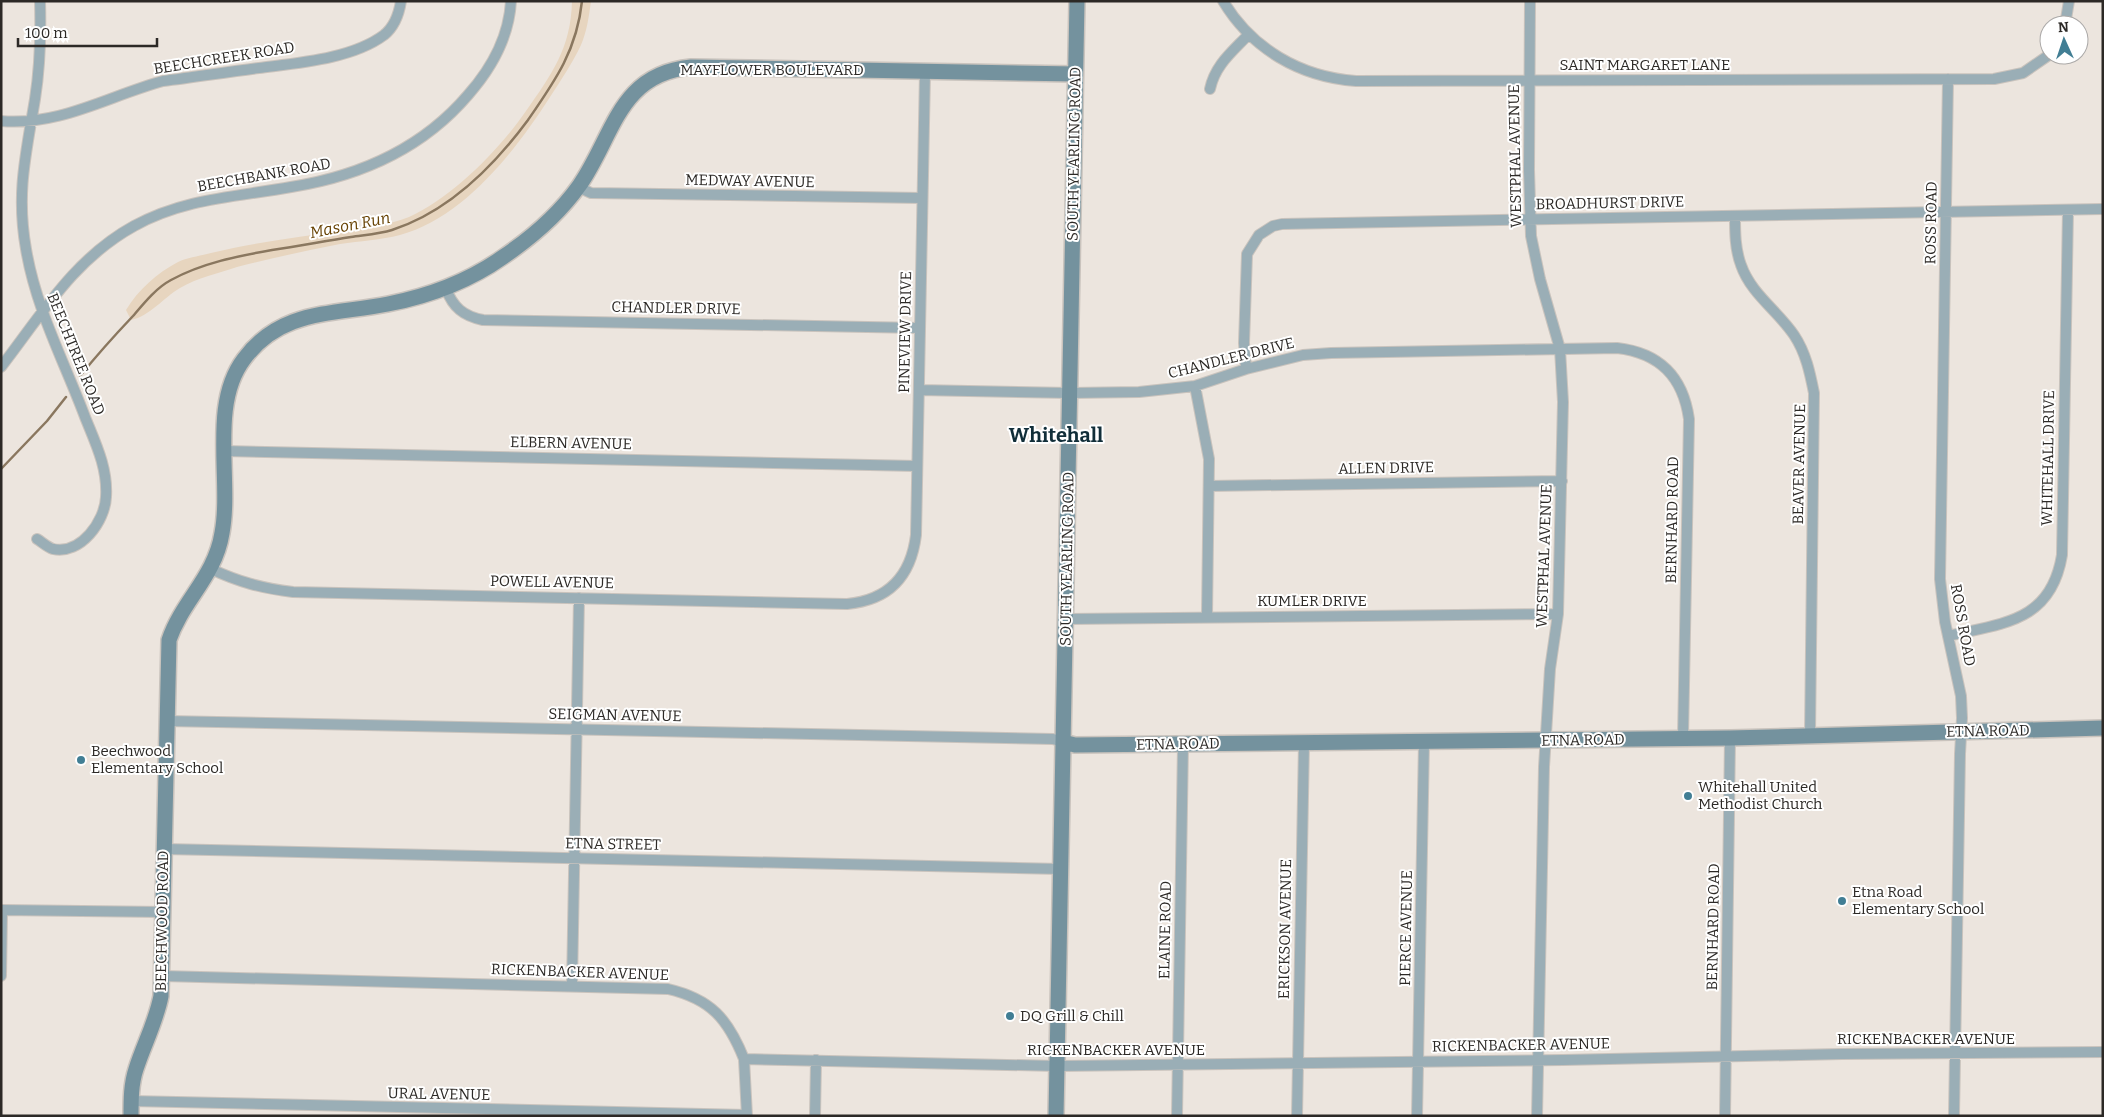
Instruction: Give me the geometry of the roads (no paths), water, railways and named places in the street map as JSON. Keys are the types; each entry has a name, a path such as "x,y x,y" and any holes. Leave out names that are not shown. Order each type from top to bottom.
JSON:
{"street":[{"name":"BEECHTREE ROAD","path":"37,539 51,548 69,548 77,545 94,529 103,513 106,498 102,463 97,446 41,313 30,273 22,222 21,188 40,60 40,1"},
{"name":"BEECHCREEK ROAD","path":"1,122 31,122 74,113 144,86 163,82 345,53 386,34 397,17 401,1"},
{"name":"BEECHBANK ROAD","path":"1,367 73,272 112,239 160,214 187,203 322,182 365,169 398,154 417,142 452,112 485,73 505,33 510,18 511,1"},
{"name":"SOUTH YEARLING ROAD","path":"1056,1116 1077,1"},
{"name":"SAINT MARGARET LANE","path":"1223,1 1231,15 1248,35 1287,63 1306,72 1338,80 1948,79 2011,76 2028,70 2039,62"},
{"name":"WESTPHAL AVENUE","path":"1530,1 1530,219 1537,270 1560,349 1563,402 1558,614 1550,669 1545,740 1537,1116"},
{"path":"2067,15 2069,1"},
{"path":"1210,88 1213,75 1221,63 1248,35"},
{"name":"MAYFLOWER BOULEVARD","path":"166,721 169,640 174,623 211,569 219,550 223,531 224,451 228,398 232,381 244,358 270,333 302,318 388,304 446,289 502,258 528,239 553,216 578,188 627,99 636,89 663,73 676,69 691,68 1075,74"},
{"name":"PINEVIEW DRIVE","path":"892,587 910,564 914,549 925,72"},
{"name":"ROSS ROAD","path":"1948,79 1940,579 1942,603 1961,696 1962,718 1954,1116"},
{"name":"MEDWAY AVENUE","path":"578,188 591,193 922,198"},
{"name":"BROADHURST DRIVE","path":"1246,369 1244,343 1247,254 1259,235 1273,226 1294,223 2103,209"},
{"name":"WHITEHALL DRIVE","path":"1948,636 2012,621 2026,615 2048,595 2060,569 2062,555 2068,210"},
{"name":"BEAVER AVENUE","path":"1735,216 1737,249 1741,266 1759,296 1794,335 1806,359 1814,393 1810,736"},
{"name":"CHANDLER DRIVE","path":"446,289 450,300 464,314 483,320 920,328"},
{"name":"CHANDLER DRIVE","path":"919,390 1070,394 1139,392 1194,386 1281,359 1331,353 1560,349 1631,350 1655,360 1666,368"},
{"name":"BERNHARD ROAD","path":"1666,368 1675,378 1682,391 1689,419 1683,738"},
{"path":"1194,386 1206,435 1209,459 1207,617"},
{"name":"ELBERN AVENUE","path":"224,451 917,466"},
{"name":"ALLEN DRIVE","path":"1210,486 1562,480"},
{"name":"POWELL AVENUE","path":"211,569 238,582 262,588 293,592 848,604 871,600 892,587"},
{"path":"572,985 579,598"},
{"name":"KUMLER DRIVE","path":"1066,619 1558,614"},
{"name":"SEIGMAN AVENUE","path":"166,721 1044,739 1063,742"},
{"name":"BEECHWOOD ROAD","path":"131,1109 135,1070 158,1017 163,976 166,721"},
{"name":"ETNA ROAD","path":"1063,742 1074,745 1730,738 2103,728"},
{"name":"BERNHARD ROAD","path":"1725,1116 1730,738"},
{"name":"PIERCE AVENUE","path":"1417,1116 1424,742"},
{"name":"ERICKSON AVENUE","path":"1297,1116 1304,743"},
{"name":"ELAINE ROAD","path":"1176,1116 1183,744"},
{"name":"ETNA STREET","path":"164,848 1060,869"},
{"path":"1,976 2,910 163,912"},
{"name":"RICKENBACKER AVENUE","path":"163,976 656,988 682,992 707,1004 726,1022 735,1036 744,1059 1057,1066 2103,1052"},
{"path":"744,1059 747,1116"},
{"path":"815,1116 816,1060"},
{"name":"URAL AVENUE","path":"131,1109 747,1116"}],"waterway":[{"name":"Mason Run","path":"80,376 150,296 160,287 183,274 220,261 246,255 392,230 413,222 451,199 468,186 500,154 528,120 547,92 570,50 582,1"},
{"name":"Mason Run","path":"1,469 47,421 66,397"}],"place":[{"name":"Beechwood Elementary School","path":"81,760"},
{"name":"Whitehall United Methodist Church","path":"1688,796"},
{"name":"Etna Road Elementary School","path":"1842,901"},
{"name":"DQ Grill & Chill","path":"1010,1016"}],"district":[{"name":"Whitehall","path":"1056,435"}]}
